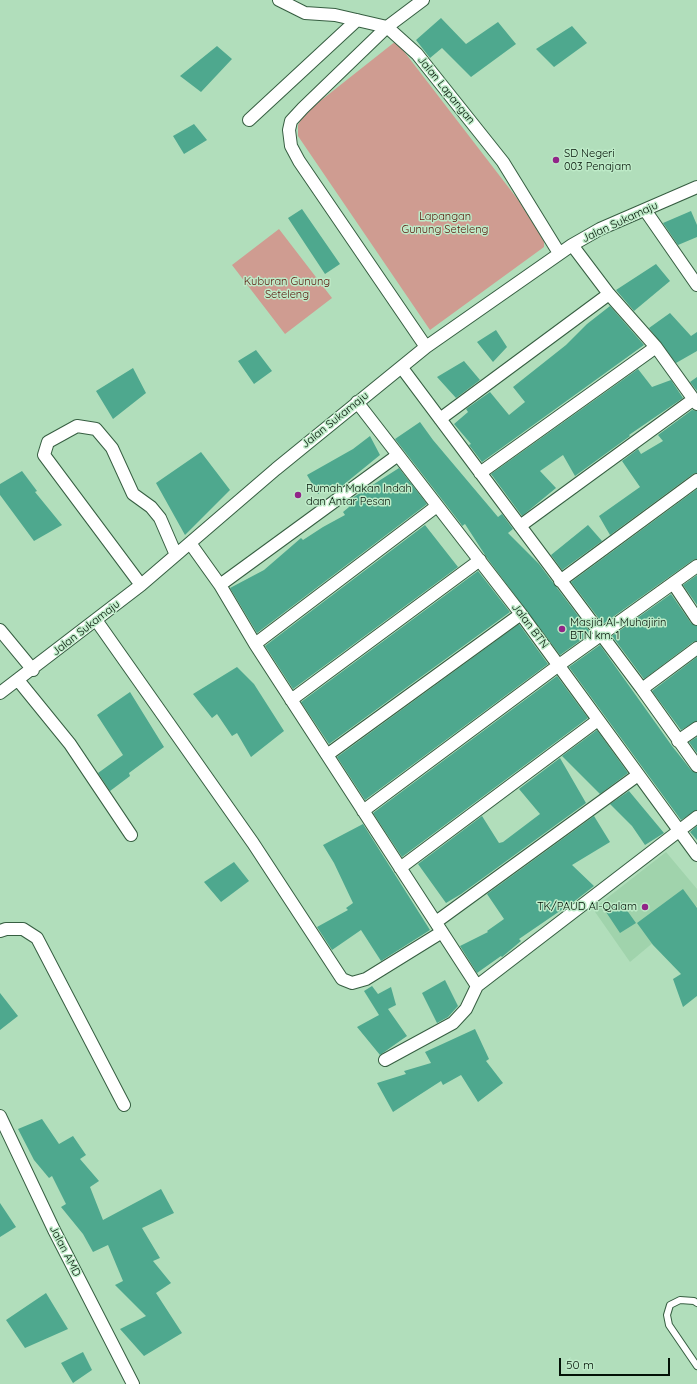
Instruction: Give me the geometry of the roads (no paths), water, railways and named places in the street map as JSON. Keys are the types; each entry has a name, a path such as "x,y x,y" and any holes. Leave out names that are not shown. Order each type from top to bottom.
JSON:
{"street":[{"name":"Jalan Lapangan","path":"279,0 305,13 357,20 387,27 417,54 503,162 559,253"},
{"path":"423,0 387,27 296,115 291,121 289,138 299,161 426,347"},
{"path":"249,120 357,20"},
{"name":"Jalan Sukamaju","path":"0,693 33,670 141,584 357,402 402,368 426,347 572,245 600,229 697,188"},
{"path":"645,210 697,285"},
{"path":"520,526 695,402 656,348 609,294 572,245"},
{"path":"440,419 609,294"},
{"path":"480,473 656,348"},
{"path":"402,368 602,634 697,766"},
{"name":"Jalan BTN","path":"357,402 521,614 697,855"},
{"path":"141,584 44,455 48,442 76,426 96,429 112,448 133,494 151,507 160,518 176,555"},
{"path":"220,585 398,455"},
{"path":"560,580 697,480"},
{"path":"255,644 437,506"},
{"path":"190,543 220,585 255,644 477,986"},
{"path":"291,700 480,560"},
{"path":"363,811 559,665 697,566"},
{"path":"673,583 697,619"},
{"path":"327,756 521,614"},
{"path":"96,620 253,843 342,979 352,983 366,979 439,927 638,775"},
{"path":"0,630 33,670"},
{"path":"642,689 697,648"},
{"path":"18,680 70,744 131,835"},
{"path":"400,868 598,720"},
{"path":"678,741 697,728"},
{"path":"385,1060 453,1023 466,1010 477,986 697,817"},
{"path":"0,932 6,929 22,929 37,938 124,1105"},
{"name":"Jalan AMD","path":"0,1116 54,1230 133,1384"}],"lane":[{"path":"697,1303 694,1301 680,1300 670,1306 667,1315 669,1325 697,1366"}],"place":[{"name":"SD Negeri 003 Penajam","path":"556,160"},
{"name":"Rumah Makan Indah dan Antar Pesan","path":"298,495"},
{"name":"Masjid Al-Muhajirin BTN km. 1","path":"562,629"},
{"name":"TK/PAUD Al-Qalam","path":"645,907"}],"park label":[{"name":"Lapangan Gunung Seteleng","path":"445,223"},
{"name":"Kuburan Gunung Seteleng","path":"287,288"}]}
